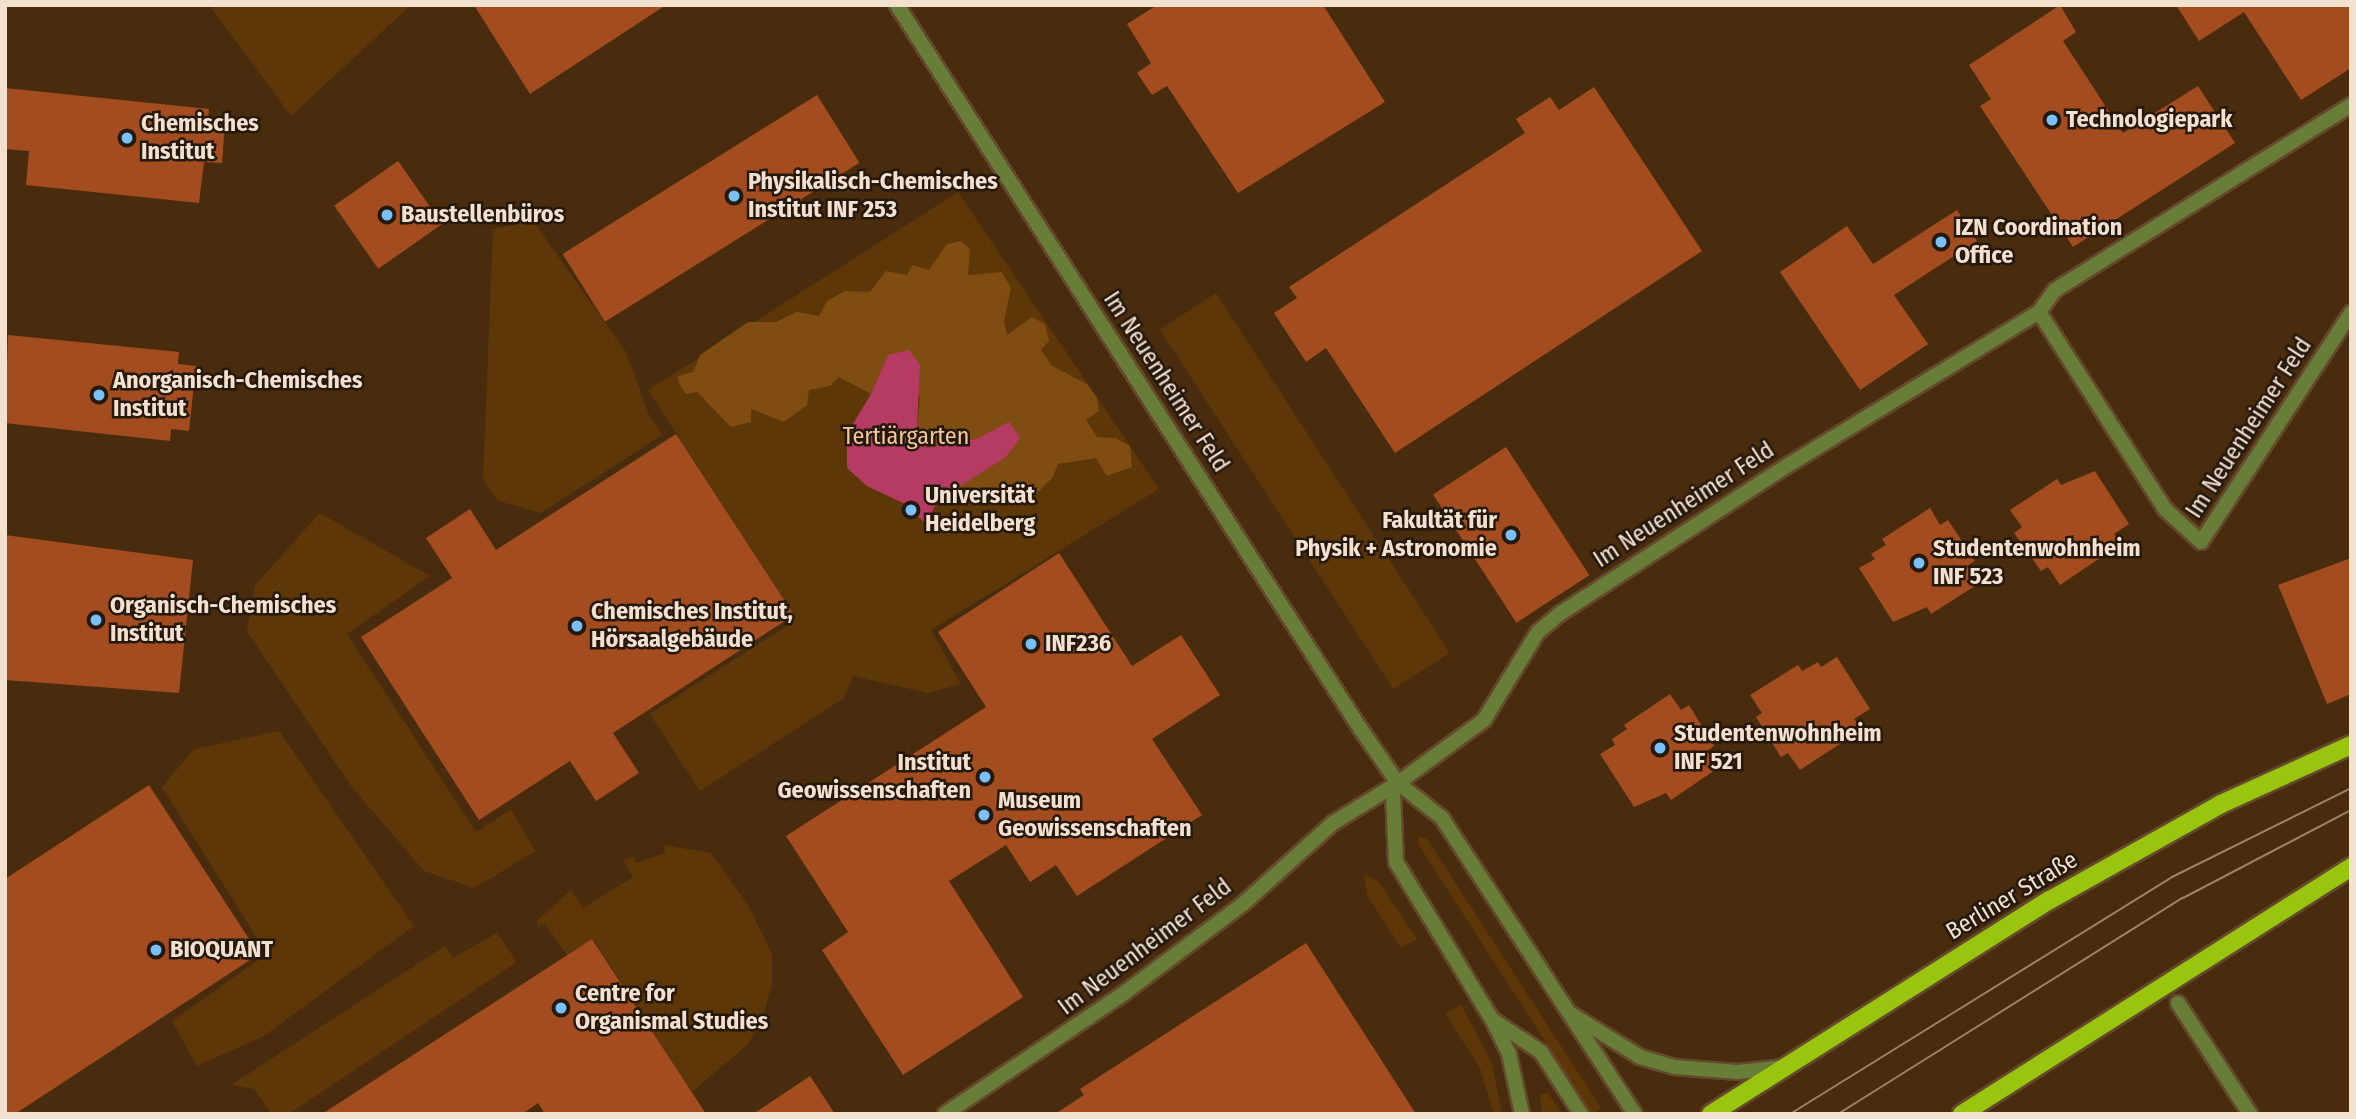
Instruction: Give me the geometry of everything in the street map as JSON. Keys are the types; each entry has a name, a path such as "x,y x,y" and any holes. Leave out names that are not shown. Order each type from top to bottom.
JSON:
{"main road":[{"name":"Berliner Straße","path":"1711,1114 2050,900 2221,804 2351,745"},
{"path":"1962,1114 2351,867"}],"street":[{"name":"Im Neuenheimer Feld","path":"897,5 1398,783 1442,818 1635,1114"},
{"name":"Im Neuenheimer Feld","path":"945,1114 1123,994 1243,904 1333,823 1398,783 1484,720 1538,632 1561,613 1790,464 2039,312 2055,290 2351,105"},
{"name":"Im Neuenheimer Feld","path":"2039,312 2165,509 2201,542 2351,313"},
{"path":"1398,783 1393,793 1396,862 1492,1019 1509,1054 1522,1114"},
{"path":"2178,1003 2250,1114"},
{"name":"Im Neuenheimer Feld","path":"1565,1010 1640,1057 1674,1067 1738,1072 1786,1067"},
{"path":"1492,1019 1541,1052 1581,1114"}],"green space":[{"path":"209,5 411,5 291,116"},
{"name":"Tertiärgarten","path":"958,192 1159,489 931,630 961,684 928,693 853,676 844,698 700,791 650,714 785,627 794,615 648,390"},
{"path":"533,221 626,352 649,415 662,435 541,513 498,501 483,479 493,229"},
{"path":"1216,293 1450,653 1393,689 1160,329"},
{"path":"320,513 430,576 347,634 476,832 511,809 535,851 475,888 424,871 351,786 247,631 255,585"},
{"path":"279,731 414,926 264,1036 197,1066 172,1021 267,954 162,787 194,749"},
{"path":"1418,836 1427,839 1601,1108 1592,1114 1418,844"},
{"path":"664,845 711,853 748,905 772,954 772,983 762,1020 748,1044 692,1092 593,939 567,955 545,924 538,926 537,921 571,890 583,908 633,877 623,860 633,857 636,863 665,853"},
{"path":"1364,874 1378,881 1417,939 1401,948 1367,895"},
{"path":"497,933 517,962 289,1114 271,1114 254,1089 231,1085 445,946 453,958"},
{"path":"1461,1004 1492,1064 1502,1114 1494,1114 1480,1068 1445,1013"},
{"path":"1548,1093 1562,1114 1542,1114 1540,1095"}],"shaded area":[{"path":"961,241 970,249 968,275 1002,272 1011,288 1004,321 1007,335 1032,317 1045,324 1049,341 1041,350 1052,366 1087,384 1097,398 1099,411 1086,420 1097,437 1116,438 1130,446 1132,467 1107,476 1096,458 1058,464 1053,477 1027,503 956,488 1006,457 1008,423 976,439 927,448 917,427 920,398 888,355 871,394 839,377 830,386 809,390 807,405 784,422 751,409 751,422 731,427 697,392 686,394 679,384 678,376 693,372 700,355 748,322 776,322 797,312 819,316 827,301 845,291 870,292 886,271 907,275 913,265 929,270 947,244"},
{"path":"909,350 920,365 917,427 927,448 976,439 1009,422 1020,438 1006,457 938,500 926,524 905,504 867,486 847,468 847,434 871,394 888,355"}],"building":[{"path":"474,5 666,5 530,94"},
{"path":"1157,5 1323,5 1385,102 1238,193 1167,86 1152,95 1137,73 1151,63 1127,24"},
{"name":"Technologiepark","path":"2060,5 2076,32 2063,41 2123,133 2198,86 2235,143 2073,247 1980,106 1991,99 1969,65"},
{"path":"2176,5 2351,5 2351,68 2301,100 2244,12 2199,41"},
{"path":"1594,87 1702,251 1395,453 1326,348 1306,362 1274,313 1297,298 1289,287 1525,133 1516,119 1550,97 1559,110"},
{"name":"Chemisches Institut","path":"5,88 209,109 208,122 225,124 222,163 204,162 199,203 26,185 29,151 5,149"},
{"name":"Physikalisch-Chemisches Institut INF 253","path":"817,95 859,163 605,322 563,254"},
{"name":"Baustellenbüros","path":"398,161 442,224 378,269 334,206"},
{"path":"1957,210 1977,241 1894,295 1928,344 1860,390 1780,272 1847,226 1873,264"},
{"name":"Anorganisch-Chemisches Institut","path":"8,335 179,352 178,364 196,366 189,431 171,429 170,441 5,423"},
{"name":"Chemisches Institut, Hörsaalgebäude","path":"676,434 794,615 613,733 639,773 596,801 570,761 479,820 361,637 452,578 426,538 470,509 496,550"},
{"name":"Fakultät für Physik + Astronomie","path":"1506,447 1589,575 1516,623 1433,494"},
{"path":"2095,471 2129,524 2114,534 2118,539 2102,549 2106,554 2060,585 2048,567 2041,571 2014,533 2022,527 2010,510 2057,479 2061,485"},
{"name":"Studentenwohnheim INF 523","path":"1930,508 1940,525 1948,520 1975,561 1967,566 1978,584 1931,614 1927,607 1893,622 1859,568 1875,559 1871,554 1886,545 1882,539"},
{"name":"Organisch-Chemisches Institut","path":"5,535 193,560 179,693 5,680"},
{"path":"1059,553 1132,666 1181,635 1220,695 1152,739 1202,815 1077,896 1056,865 1030,882 1006,845 949,881 1023,997 903,1075 822,950 848,932 786,836 986,707 938,632"},
{"path":"2351,558 2351,694 2327,704 2278,585"},
{"path":"1837,657 1870,709 1854,719 1858,724 1843,735 1846,740 1800,770 1788,753 1781,757 1756,717 1762,713 1750,695 1798,665 1802,671 1818,662 1821,667"},
{"name":"Studentenwohnheim INF 521","path":"1670,694 1681,710 1689,705 1714,746 1707,751 1718,768 1671,800 1666,793 1634,807 1600,754 1615,745 1612,739 1627,729 1624,725"},
{"name":"BIOQUANT","path":"149,785 259,954 15,1114 5,1114 5,879"},
{"name":"Centre for Organismal Studies","path":"592,939 706,1114 545,1114 538,1103 522,1114 322,1114"},
{"path":"1306,943 1416,1114 1055,1114 1084,1095 1080,1089"},
{"path":"810,1076 835,1114 753,1114"}],"tram line":[{"path":"1790,1114 2172,877 2351,788"},
{"path":"1838,1114 2183,898 2351,810"}],"place":[{"name":"Technologiepark","path":"2052,120"},
{"name":"Chemisches Institut","path":"127,138"},
{"name":"Physikalisch-Chemisches Institut INF 253","path":"734,196"},
{"name":"Baustellenbüros","path":"387,215"},
{"name":"IZN Coordination Office","path":"1941,242"},
{"name":"Anorganisch-Chemisches Institut","path":"99,395"},
{"name":"Universität Heidelberg","path":"911,510"},
{"name":"Fakultät für Physik + Astronomie","path":"1511,535"},
{"name":"Studentenwohnheim INF 523","path":"1919,563"},
{"name":"Organisch-Chemisches Institut","path":"96,620"},
{"name":"Chemisches Institut, Hörsaalgebäude","path":"577,626"},
{"name":"INF236","path":"1031,644"},
{"name":"Studentenwohnheim INF 521","path":"1660,748"},
{"name":"Institut Geowissenschaften","path":"985,777"},
{"name":"Museum Geowissenschaften","path":"984,815"},
{"name":"BIOQUANT","path":"156,950"},
{"name":"Centre for Organismal Studies","path":"561,1008"}]}
